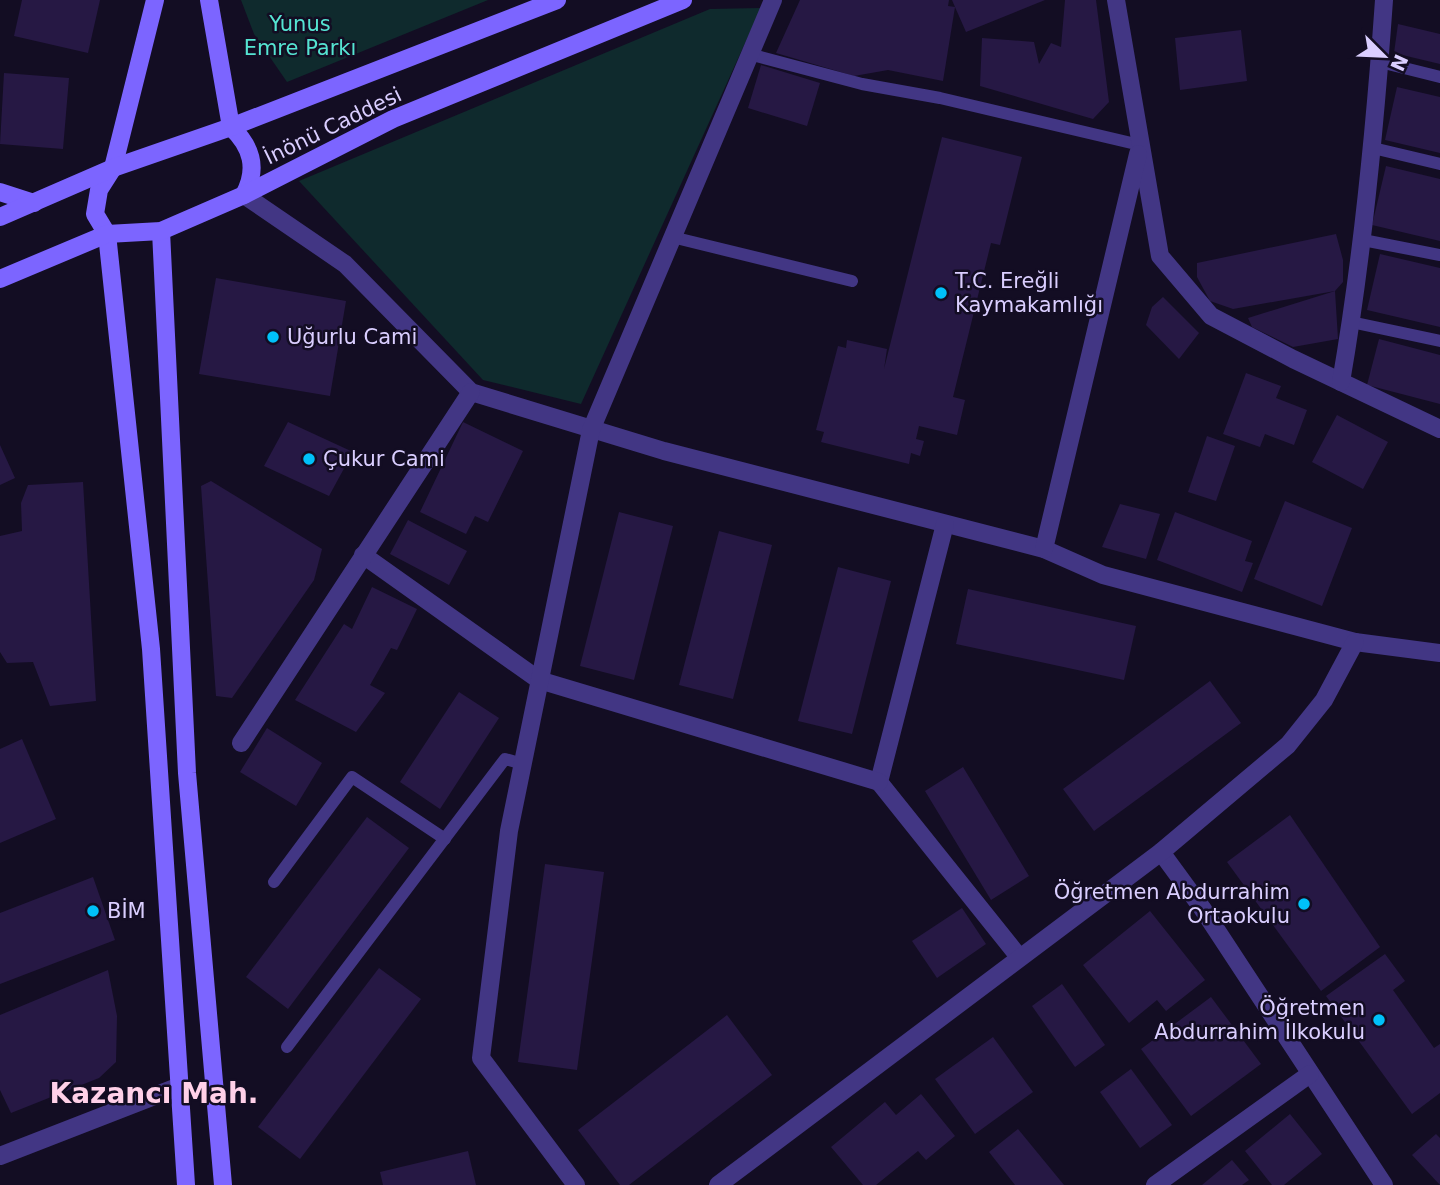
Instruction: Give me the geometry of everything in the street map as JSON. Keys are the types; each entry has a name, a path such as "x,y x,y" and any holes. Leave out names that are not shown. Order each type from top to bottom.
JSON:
{"main road":[{"path":"155,0 113,168 99,190 95,214 107,234 151,649 186,1185"},
{"path":"209,0 231,127 245,140 252,159 253,178 244,195"},
{"path":"0,218 113,168 231,127 557,0"},
{"name":"İnönü Caddesi","path":"0,279 107,234 161,231 244,195 393,119 683,0"},
{"path":"0,192 34,203"},
{"path":"161,231 187,773 223,1185"}],"street":[{"path":"576,1185 481,1058 509,831 591,430 773,0"},
{"path":"1116,0 1160,256 1211,316 1440,429"},
{"path":"1341,382 1363,240 1384,0"},
{"path":"1044,549 1140,145"},
{"path":"244,195 345,264 471,392 591,430 1044,549 1103,575 1355,642 1440,653"},
{"path":"242,743 471,392"},
{"path":"879,782 945,524"},
{"path":"363,555 540,680 879,782 1018,957"},
{"path":"718,1185 1161,852 1288,745 1324,700 1355,642"},
{"path":"1161,852 1202,908 1384,1185"},
{"path":"1155,1185 1310,1074"},
{"path":"0,1136 5,1154 180,1086"}],"lane":[{"path":"749,54 862,84 940,98 1140,145"},
{"path":"1380,62 1440,77"},
{"path":"1373,148 1440,164"},
{"path":"672,237 852,281"},
{"path":"1363,240 1440,256"},
{"path":"1351,322 1440,341"},
{"path":"287,1047 505,759 523,764"},
{"path":"274,882 352,777 445,839"}],"green space":[{"name":"Yunus Emre Parkı","path":"241,0 488,0 287,82 254,34"},
{"path":"761,8 581,404 483,380 299,181 710,9"}],"building":[{"path":"22,0 100,0 88,53 14,36"},
{"path":"800,0 949,0 948,6 955,7 943,81 888,70 854,76 776,53"},
{"path":"952,0 1045,0 966,32"},
{"path":"1065,0 1096,0 1109,102 1093,119 980,86 982,38 1034,42 1039,64 1051,43 1061,47"},
{"path":"1398,24 1440,34 1440,64 1394,53"},
{"path":"1241,30 1247,81 1180,90 1175,38"},
{"path":"761,65 820,83 807,126 748,108"},
{"path":"4,73 69,78 63,149 0,144"},
{"path":"1397,87 1440,97 1440,153 1385,140"},
{"name":"T.C. Ereğli Kaymakamlığı","path":"942,137 1022,157 1000,245 991,243 953,397 965,400 957,435 919,426 916,439 924,441 920,456 911,453 909,464 821,442 824,432 816,430 838,346 846,348 847,340 887,349 884,369"},
{"path":"1386,166 1440,179 1440,241 1372,225"},
{"path":"1336,234 1343,260 1343,282 1335,291 1233,309 1210,301 1197,277 1197,263"},
{"path":"1380,254 1440,268 1440,327 1367,310"},
{"name":"Uğurlu Cami","path":"216,278 346,301 330,396 199,374"},
{"path":"1335,291 1338,339 1293,347 1252,327 1248,318"},
{"path":"1163,297 1199,333 1179,359 1146,325 1152,307"},
{"path":"1379,339 1440,355 1440,404 1367,385"},
{"path":"1246,373 1281,386 1276,398 1307,410 1294,445 1265,434 1260,447 1223,434"},
{"path":"1337,415 1388,442 1363,489 1312,462"},
{"name":"Çukur Cami","path":"288,422 353,452 329,496 264,466"},
{"path":"463,422 523,451 488,522 475,516 466,534 420,512"},
{"path":"1207,436 1235,446 1216,501 1188,492"},
{"path":"0,445 15,478 0,485"},
{"path":"211,481 322,549 314,580 232,698 216,696 201,486"},
{"path":"83,482 96,701 50,706 33,662 7,663 0,652 0,536 22,531 21,503 28,485"},
{"path":"1285,501 1352,528 1322,606 1254,579"},
{"path":"1120,504 1160,514 1146,559 1102,547"},
{"path":"619,512 673,526 634,680 580,666"},
{"path":"1175,512 1252,541 1245,561 1253,563 1242,592 1157,560"},
{"path":"408,520 467,551 449,585 390,554"},
{"path":"719,531 772,545 733,699 679,685"},
{"path":"838,567 891,581 852,734 798,721"},
{"path":"372,587 417,609 397,650 391,648 370,685 385,693 356,732 295,700 344,624 352,629"},
{"path":"968,589 1136,626 1124,680 956,644"},
{"path":"1210,681 1241,723 1094,831 1063,789"},
{"path":"459,692 499,718 440,809 400,782"},
{"path":"267,728 322,763 296,806 240,772"},
{"path":"22,739 56,819 0,843 0,749"},
{"path":"963,767 1029,876 991,900 925,791"},
{"name":"Öğretmen Abdurrahim Ortaokulu","path":"1290,815 1380,947 1321,991 1227,862"},
{"path":"367,817 409,848 288,1009 246,977"},
{"path":"545,864 604,872 577,1070 518,1062"},
{"path":"93,877 115,940 0,984 0,913"},
{"path":"962,908 986,944 937,978 912,941"},
{"path":"1150,911 1205,980 1166,1011 1157,1000 1129,1023 1083,965"},
{"name":"Öğretmen Abdurrahim İlkokulu","path":"1385,954 1405,981 1393,990 1434,1048 1440,1044 1440,1093 1412,1114 1326,996"},
{"path":"379,968 421,999 300,1159 258,1127"},
{"path":"108,970 117,1016 116,1062 99,1078 11,1113 0,1090 0,1015"},
{"path":"1062,984 1105,1045 1075,1067 1032,1006"},
{"path":"1211,997 1261,1064 1191,1116 1141,1049"},
{"path":"727,1015 772,1075 629,1185 620,1185 578,1130"},
{"path":"993,1037 1033,1092 975,1134 935,1079"},
{"path":"1131,1069 1172,1125 1140,1148 1100,1092"},
{"path":"921,1094 955,1136 926,1160 918,1151 876,1185 863,1185 831,1147 885,1102 896,1115"},
{"path":"1290,1114 1322,1154 1284,1185 1272,1185 1245,1151"},
{"path":"1018,1129 1064,1185 1015,1185 989,1152"},
{"path":"1436,1134 1440,1138 1440,1185 1412,1155"},
{"path":"468,1151 476,1185 383,1185 380,1172"},
{"path":"1232,1160 1249,1180 1242,1185 1202,1185"}],"place":[{"name":"T.C. Ereğli Kaymakamlığı","path":"941,293"},
{"name":"Uğurlu Cami","path":"273,337"},
{"name":"Çukur Cami","path":"309,459"},
{"name":"Öğretmen Abdurrahim Ortaokulu","path":"1304,904"},
{"name":"BİM","path":"93,911"},
{"name":"Öğretmen Abdurrahim İlkokulu","path":"1379,1020"}],"district":[{"name":"Kazancı Mah.","path":"154,1093"}]}
